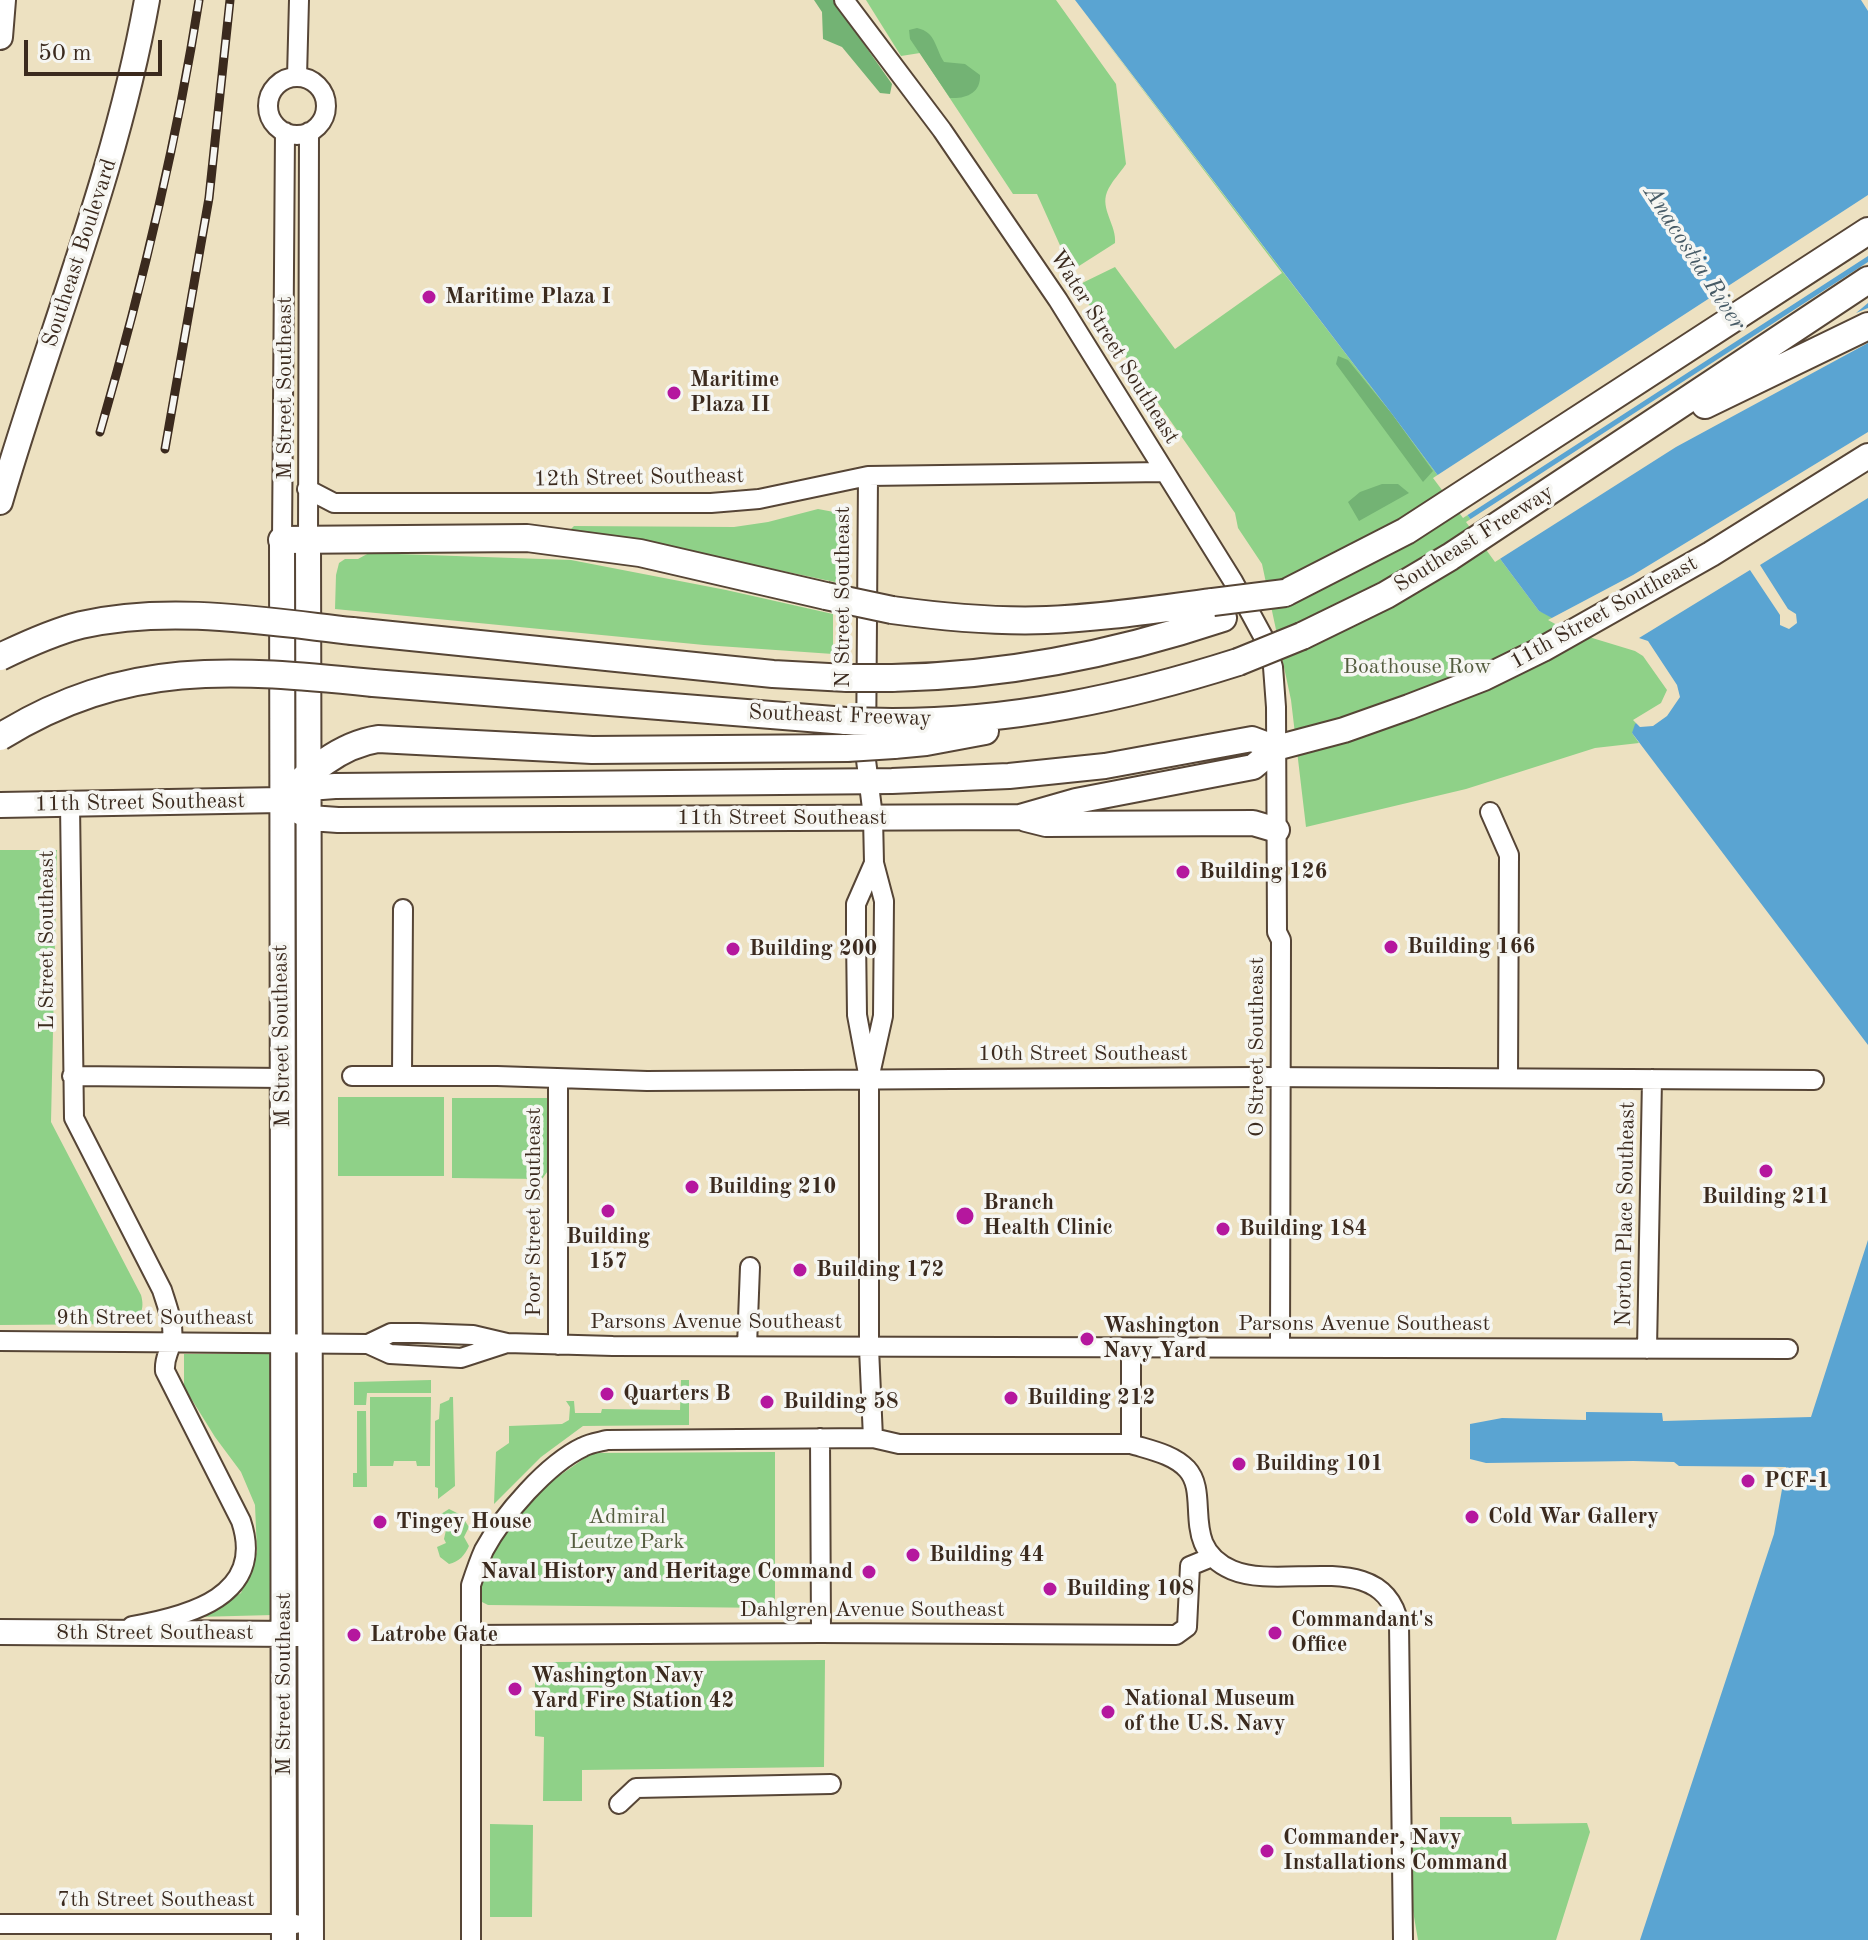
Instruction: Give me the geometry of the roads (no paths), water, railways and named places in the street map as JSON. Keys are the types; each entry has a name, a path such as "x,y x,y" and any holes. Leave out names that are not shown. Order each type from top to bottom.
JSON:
{"highway":[{"name":"Southeast Freeway","path":"0,657 80,626 147,616 226,618 757,673 847,678 968,674 1057,662 1158,639 1218,610 1285,593 1354,560 1425,519 1868,231"},
{"name":"Southeast Freeway","path":"0,737 78,697 166,675 290,675 846,721 893,734 1055,709 1155,687 1238,662 1302,636 1386,595 1450,557 1868,280"},
{"path":"1612,451 1868,326"},
{"path":"295,540 527,538 640,553 892,610 978,620 1043,620 1218,610"},
{"path":"281,800 349,748 378,739 592,750 847,748 893,734"}],"main road":[{"path":"0,37 3,0"},
{"name":"Southeast Boulevard","path":"0,502 106,173 147,0"},
{"name":"11th Street Southeast","path":"310,818 1020,817 1076,801 1253,767 1276,748 1366,723 1484,678 1591,624 1868,456"},
{"name":"M Street Southeast","path":"295,540 310,818 311,1932"},
{"name":"M Street Southeast","path":"284,1932 281,800 295,540"},
{"name":"11th Street Southeast","path":"309,780 869,781 1065,772 1252,739 1276,748"},
{"path":"281,800 310,818"},
{"name":"11th Street Southeast","path":"0,805 281,800"},
{"path":"1020,817 1046,824 1253,823 1277,830"},
{"name":"8th Street Southeast","path":"0,1632 310,1634"}],"street":[{"path":"297,77 299,0"},
{"name":"Water Street Southeast","path":"844,0 942,130 1051,290 1227,572 1265,640 1275,685 1276,748"},
{"path":"297,77 314,83 324,95 326,103 322,120 309,132 285,132 272,120 269,103 275,87 289,78 297,77"},
{"name":"M Street Southeast","path":"285,132 295,540"},
{"name":"M Street Southeast","path":"295,540 307,489 309,132"},
{"name":"12th Street Southeast","path":"307,489 334,503 711,503 759,499 832,481 868,476 1164,472"},
{"name":"N Street Southeast","path":"868,476 866,760 873,817 874,863 884,901 883,1016 869,1079"},
{"name":"O Street Southeast","path":"1276,748 1277,932 1281,940 1280,1347"},
{"name":"L Street Southeast","path":"70,804 72,1076 76,1125 162,1290 170,1317 172,1342 164,1359 165,1371 241,1521 247,1540 245,1564 232,1585 218,1599 199,1609 102,1632"},
{"path":"1490,812 1509,855 1508,1078"},
{"name":"N Street Southeast","path":"873,1438 869,1348 869,1079 857,1015 856,904 874,863"},
{"path":"402,1076 403,909"},
{"path":"72,1076 284,1078"},
{"name":"10th Street Southeast","path":"352,1076 530,1077 558,1080 1281,1077 1814,1080"},
{"name":"Norton Place Southeast","path":"1647,1349 1652,1079"},
{"name":"Poor Street Southeast","path":"558,1080 558,1345"},
{"path":"747,1346 750,1267"},
{"name":"9th Street Southeast","path":"0,1341 311,1344"},
{"name":"Parsons Avenue Southeast","path":"311,1344 368,1344 390,1354 461,1358 507,1343 869,1348 1788,1349"},
{"path":"1131,1348 1131,1444"},
{"path":"820,1438 821,1633"},
{"path":"471,1940 471,1585 485,1550 500,1526 529,1491 562,1461 582,1448 607,1440 820,1438 873,1438 899,1444 1131,1444 1164,1454 1187,1468 1196,1488 1201,1533 1212,1557 1233,1570 1252,1575 1361,1579 1381,1590 1395,1608 1399,1624 1403,1940"},
{"name":"Dahlgren Avenue Southeast","path":"470,1635 1176,1635 1187,1627 1190,1566 1212,1557"},
{"path":"619,1804 636,1788 831,1784"},
{"name":"7th Street Southeast","path":"0,1924 311,1932"}],"water":[{"name":"Anacostia River","path":"1075,0 1861,0 1868,11 1868,1045 1632,733 1635,724 1664,705 1671,689 1646,653 1567,626 1539,611"},
{"path":"1868,1240 1868,1940 1640,1940 1774,1534 1786,1467 1679,1466 1674,1462 1633,1461 1486,1463 1470,1459 1470,1424 1502,1418 1586,1420 1586,1412 1662,1413 1663,1421 1811,1417"}],"railway":[{"path":"100,432 156,218 180,110 199,0"},
{"path":"165,449 209,198 230,0"}],"place":[{"name":"Maritime Plaza I","path":"429,297"},
{"name":"Maritime Plaza II","path":"674,393"},
{"name":"Building 126","path":"1183,872"},
{"name":"Building 166","path":"1391,947"},
{"name":"Building 200","path":"733,949"},
{"name":"Building 211","path":"1766,1171"},
{"name":"Building 210","path":"692,1187"},
{"name":"Building 157","path":"608,1211"},
{"name":"Branch Health Clinic","path":"965,1216"},
{"name":"Building 184","path":"1223,1229"},
{"name":"Building 172","path":"800,1270"},
{"name":"Washington Navy Yard","path":"1087,1339"},
{"name":"Quarters B","path":"607,1394"},
{"name":"Building 212","path":"1011,1398"},
{"name":"Building 58","path":"767,1402"},
{"name":"Building 101","path":"1239,1464"},
{"name":"PCF-1","path":"1748,1481"},
{"name":"Cold War Gallery","path":"1472,1517"},
{"name":"Tingey House","path":"380,1522"},
{"name":"Building 44","path":"913,1555"},
{"name":"Naval History and Heritage Command","path":"869,1572"},
{"name":"Building 108","path":"1050,1589"},
{"name":"Commandant's Office","path":"1275,1633"},
{"name":"Latrobe Gate","path":"354,1635"},
{"name":"Washington Navy Yard Fire Station 42","path":"515,1689"},
{"name":"National Museum of the U.S. Navy","path":"1108,1712"},
{"name":"Commander, Navy Installations Command","path":"1267,1851"}],"park label":[{"name":"Boathouse Row","path":"1417,667"},
{"name":"Admiral Leutze Park","path":"627,1530"}]}
